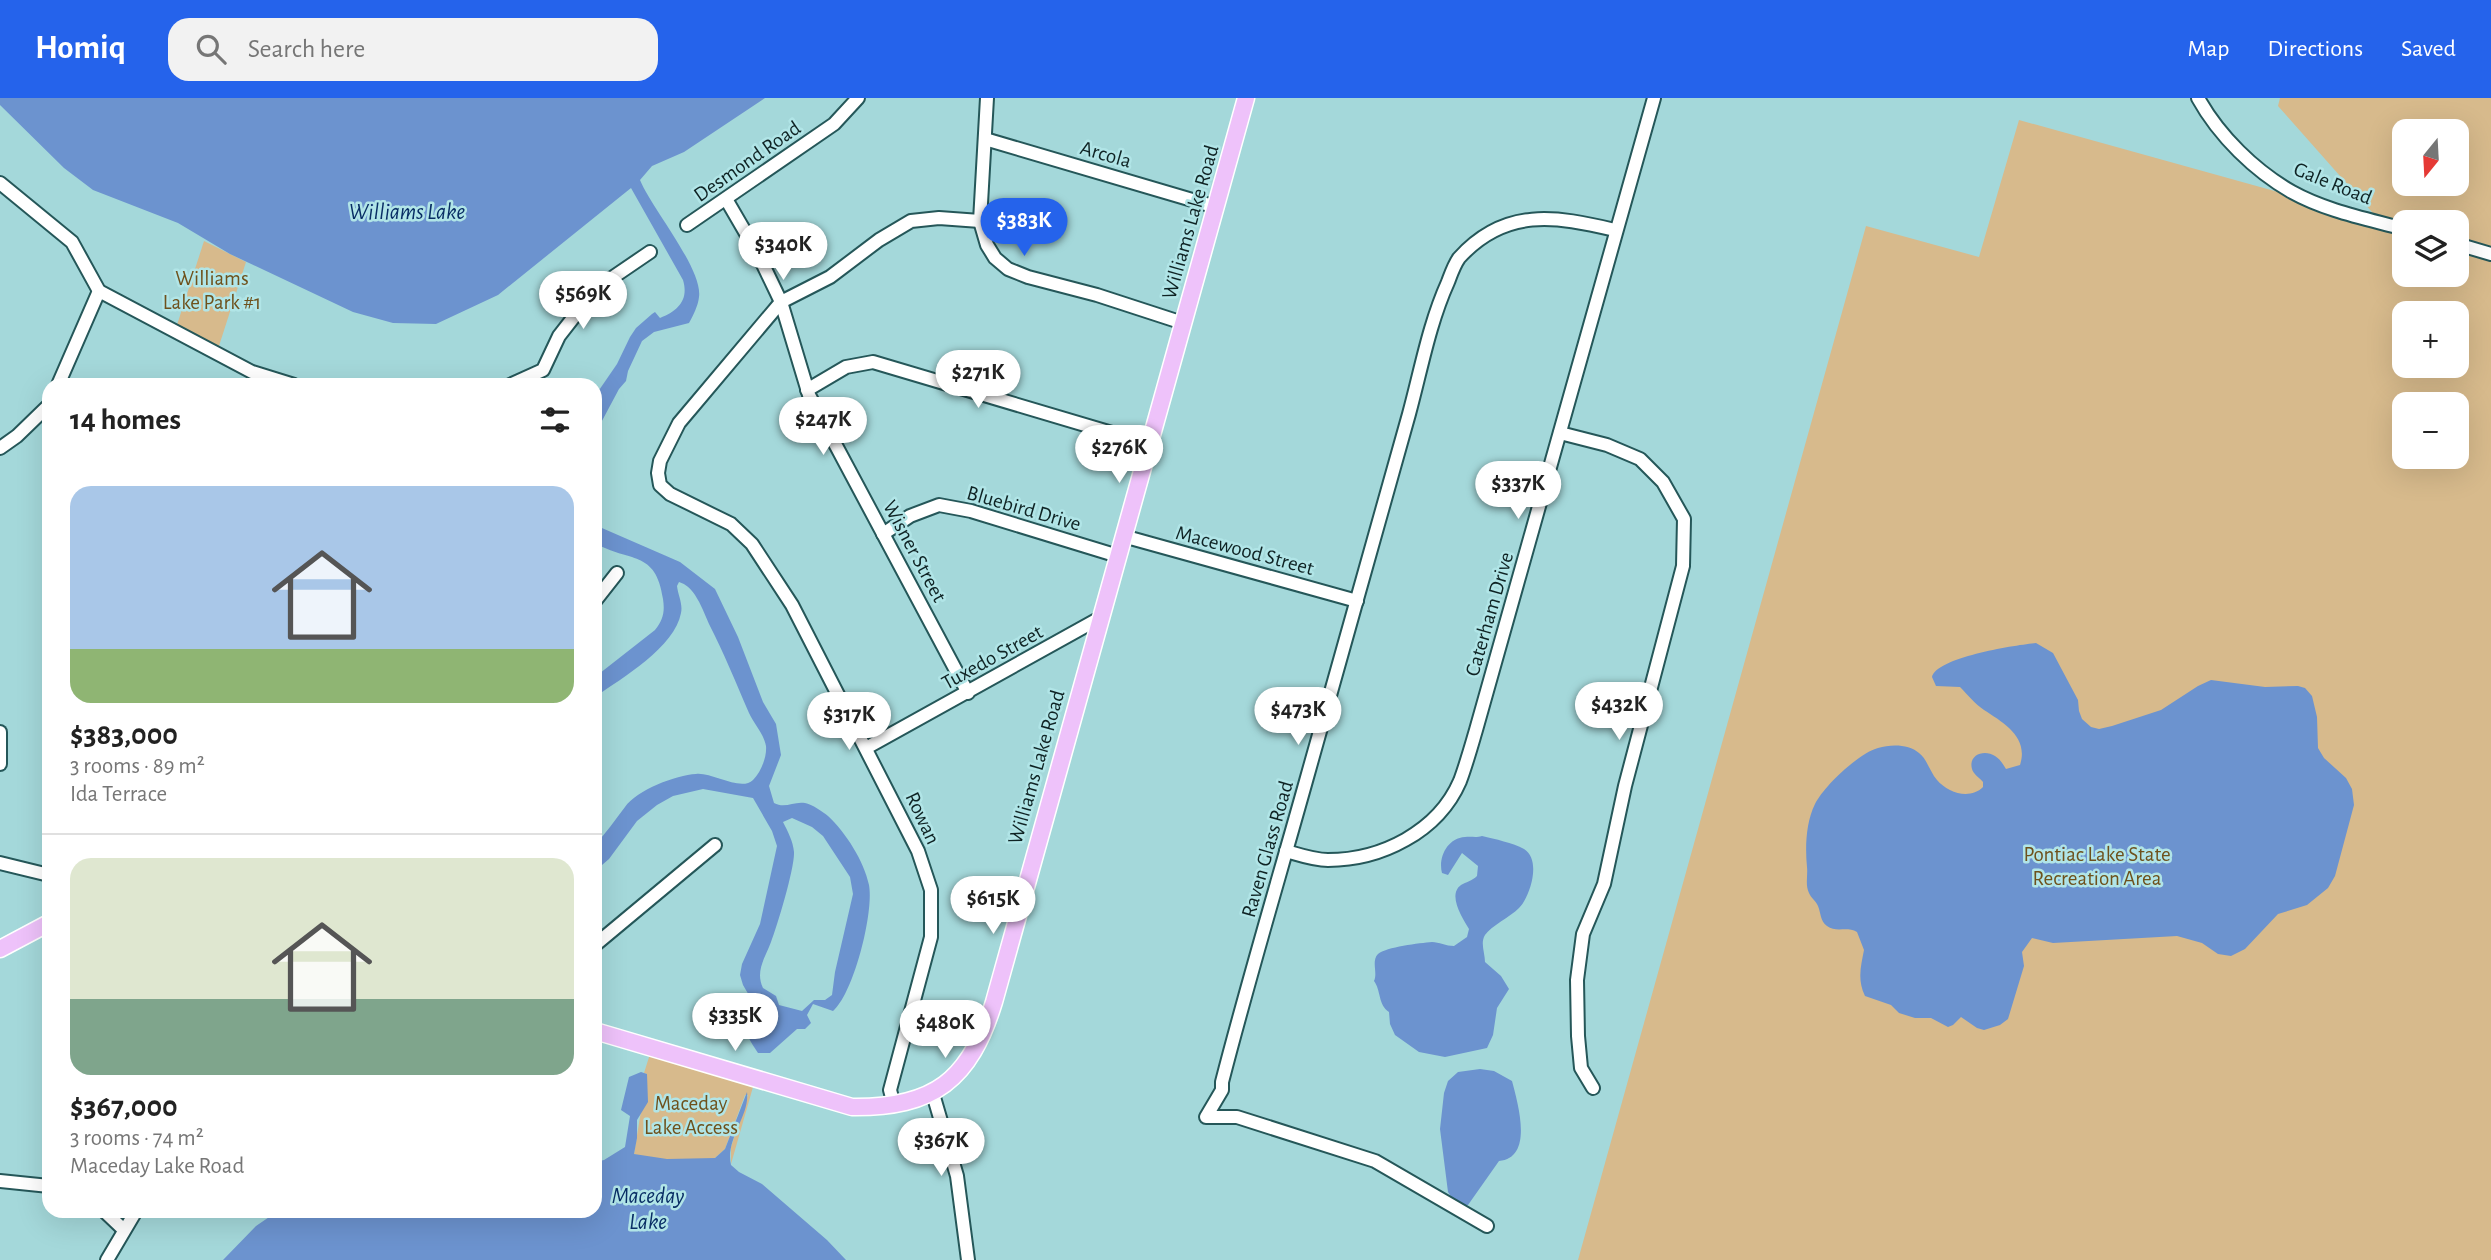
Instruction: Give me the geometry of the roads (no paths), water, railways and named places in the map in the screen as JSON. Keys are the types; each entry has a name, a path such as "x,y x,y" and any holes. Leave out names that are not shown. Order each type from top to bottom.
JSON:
{"main road":[{"name":"Williams Lake Road","path":"602,1033 852,1107 894,1105 933,1094 950,1081 977,1046 989,1019 1246,98"},
{"path":"0,949 42,927"}],"street":[{"name":"Desmond Road","path":"687,225 834,124 858,98"},
{"path":"987,98 980,222 986,245 1007,270 1183,323"},
{"name":"Caterham Drive","path":"1286,851 1326,860 1359,858 1398,845 1434,820 1459,784 1654,98"},
{"name":"Gale Road","path":"2198,98 2222,134 2249,160 2293,192 2341,211 2392,226"},
{"name":"Arcola","path":"985,139 1216,206"},
{"path":"0,183 72,242 99,291 252,372 272,378"},
{"name":"Wisner Street","path":"726,199 758,254 781,302 807,390 968,693"},
{"path":"781,302 830,277 879,240 911,221 939,218 980,222"},
{"name":"Raven Glass Road","path":"1487,1226 1375,1161 1237,1117 1206,1117 1222,1090 1233,1040 1423,356 1442,295 1457,261 1475,243 1506,224 1530,219 1549,218 1615,230"},
{"path":"2469,248 2491,254"},
{"path":"539,378 559,335 584,302 606,282 650,253"},
{"path":"61,378 99,291"},
{"name":"Rowan","path":"781,302 679,424 660,461 658,473 660,485 670,494 731,524 752,544 792,605 918,851 931,890 931,937 890,1090 894,1105"},
{"path":"807,390 846,367 873,362 1149,444"},
{"path":"525,378 543,370"},
{"path":"0,448 42,412"},
{"path":"1560,432 1607,445 1640,459 1663,482 1684,519 1683,566 1625,786 1604,884 1583,934 1577,980 1578,1036 1581,1068 1593,1088"},
{"name":"Bluebird Drive","path":"883,534 910,516 939,505 971,511 1118,556"},
{"name":"Macewood Street","path":"1123,536 1357,601"},
{"path":"602,592 617,573"},
{"name":"Tuxedo Street","path":"866,748 1100,618"},
{"path":"0,732 0,764"},
{"path":"602,939 715,845"},
{"path":"0,863 42,873"},
{"path":"933,1094 957,1176 968,1260"},
{"path":"0,1181 42,1185"},
{"path":"111,1218 124,1230"},
{"path":"107,1260 132,1218"}],"water":[{"name":"Williams Lake","path":"0,98 765,98 684,152 652,166 640,180 685,255 698,285 699,297 689,323 654,332 642,341 626,381 602,421 602,386 617,364 630,337 636,328 655,312 660,318 677,308 684,293 683,280 631,188 498,295 436,324 393,323 353,312 230,254 178,223 93,190 64,168 0,105"},
{"path":"602,528 680,562 715,589 738,637 763,702 776,724 781,755 769,786 774,803 805,803 828,816 853,848 867,876 870,897 865,932 855,970 841,1002 833,1011 813,1004 807,1015 811,1023 805,1029 797,1029 770,1053 758,1053 747,1034 757,1009 740,975 742,964 760,924 777,846 772,831 753,798 703,789 673,796 637,821 602,865 602,837 638,795 668,780 696,774 734,783 748,783 759,773 766,750 763,737 749,713 699,602 690,589 679,582 677,586 681,613 669,638 646,661 602,692 602,672 655,630 662,619 664,608 654,572 639,560 602,546","holes":["792,818 812,827 823,836 850,877 853,894 832,995 825,1000 814,1000 802,1011 779,1005 776,996 763,988 760,976 794,860 793,844 783,822"]},
{"path":"2036,643 2053,653 2078,700 2082,719 2091,727 2099,729 2161,710 2211,680 2265,687 2305,688 2312,696 2317,717 2318,748 2324,758 2346,778 2352,789 2354,805 2335,876 2328,888 2307,905 2278,914 2245,949 2231,956 2218,954 2202,943 2177,936 2053,943 2032,938 2022,952 2024,966 2008,1019 2000,1025 1984,1030 1961,1017 1948,1027 1931,1018 1915,1018 1899,1013 1891,1005 1865,996 1860,978 1864,950 1857,932 1827,926 1809,893 1806,843 1812,811 1826,788 1843,771 1861,756 1883,747 1894,745 1915,750 1942,785 1966,794 1983,787 1983,782 1975,774 1971,764 1978,754 1995,756 2006,769 2020,765 2021,746 2013,732 1960,687 1936,686 1932,677 1937,670 1962,658"},
{"path":"1482,836 1524,849 1532,861 1532,878 1523,903 1488,932 1483,941 1485,962 1501,976 1509,989 1497,1008 1493,1035 1487,1048 1445,1057 1419,1052 1395,1035 1389,1012 1383,1005 1374,981 1375,960 1378,954 1395,947 1432,942 1454,946 1467,937 1469,929 1458,907 1456,895 1461,885 1477,876 1478,866 1462,853 1448,875 1442,873 1441,861 1445,850 1453,841"},
{"path":"1480,1069 1494,1071 1512,1081 1520,1116 1520,1140 1517,1150 1510,1158 1499,1161 1468,1205 1457,1206 1448,1192 1440,1129 1444,1093 1448,1081 1458,1072"},
{"name":"Maceday Lake","path":"641,1072 647,1074 648,1102 637,1120 634,1154 667,1159 715,1158 725,1149 747,1092 745,1110 731,1146 731,1165 762,1184 846,1260 223,1260 256,1226 268,1218 602,1218 602,1160 625,1147 630,1116 621,1110 629,1077"}],"park label":[{"name":"Williams Lake Park #1","path":"212,290"},
{"name":"Pontiac Lake State Recreation Area","path":"2097,866"},
{"name":"Maceday Lake Access","path":"691,1115"}]}
